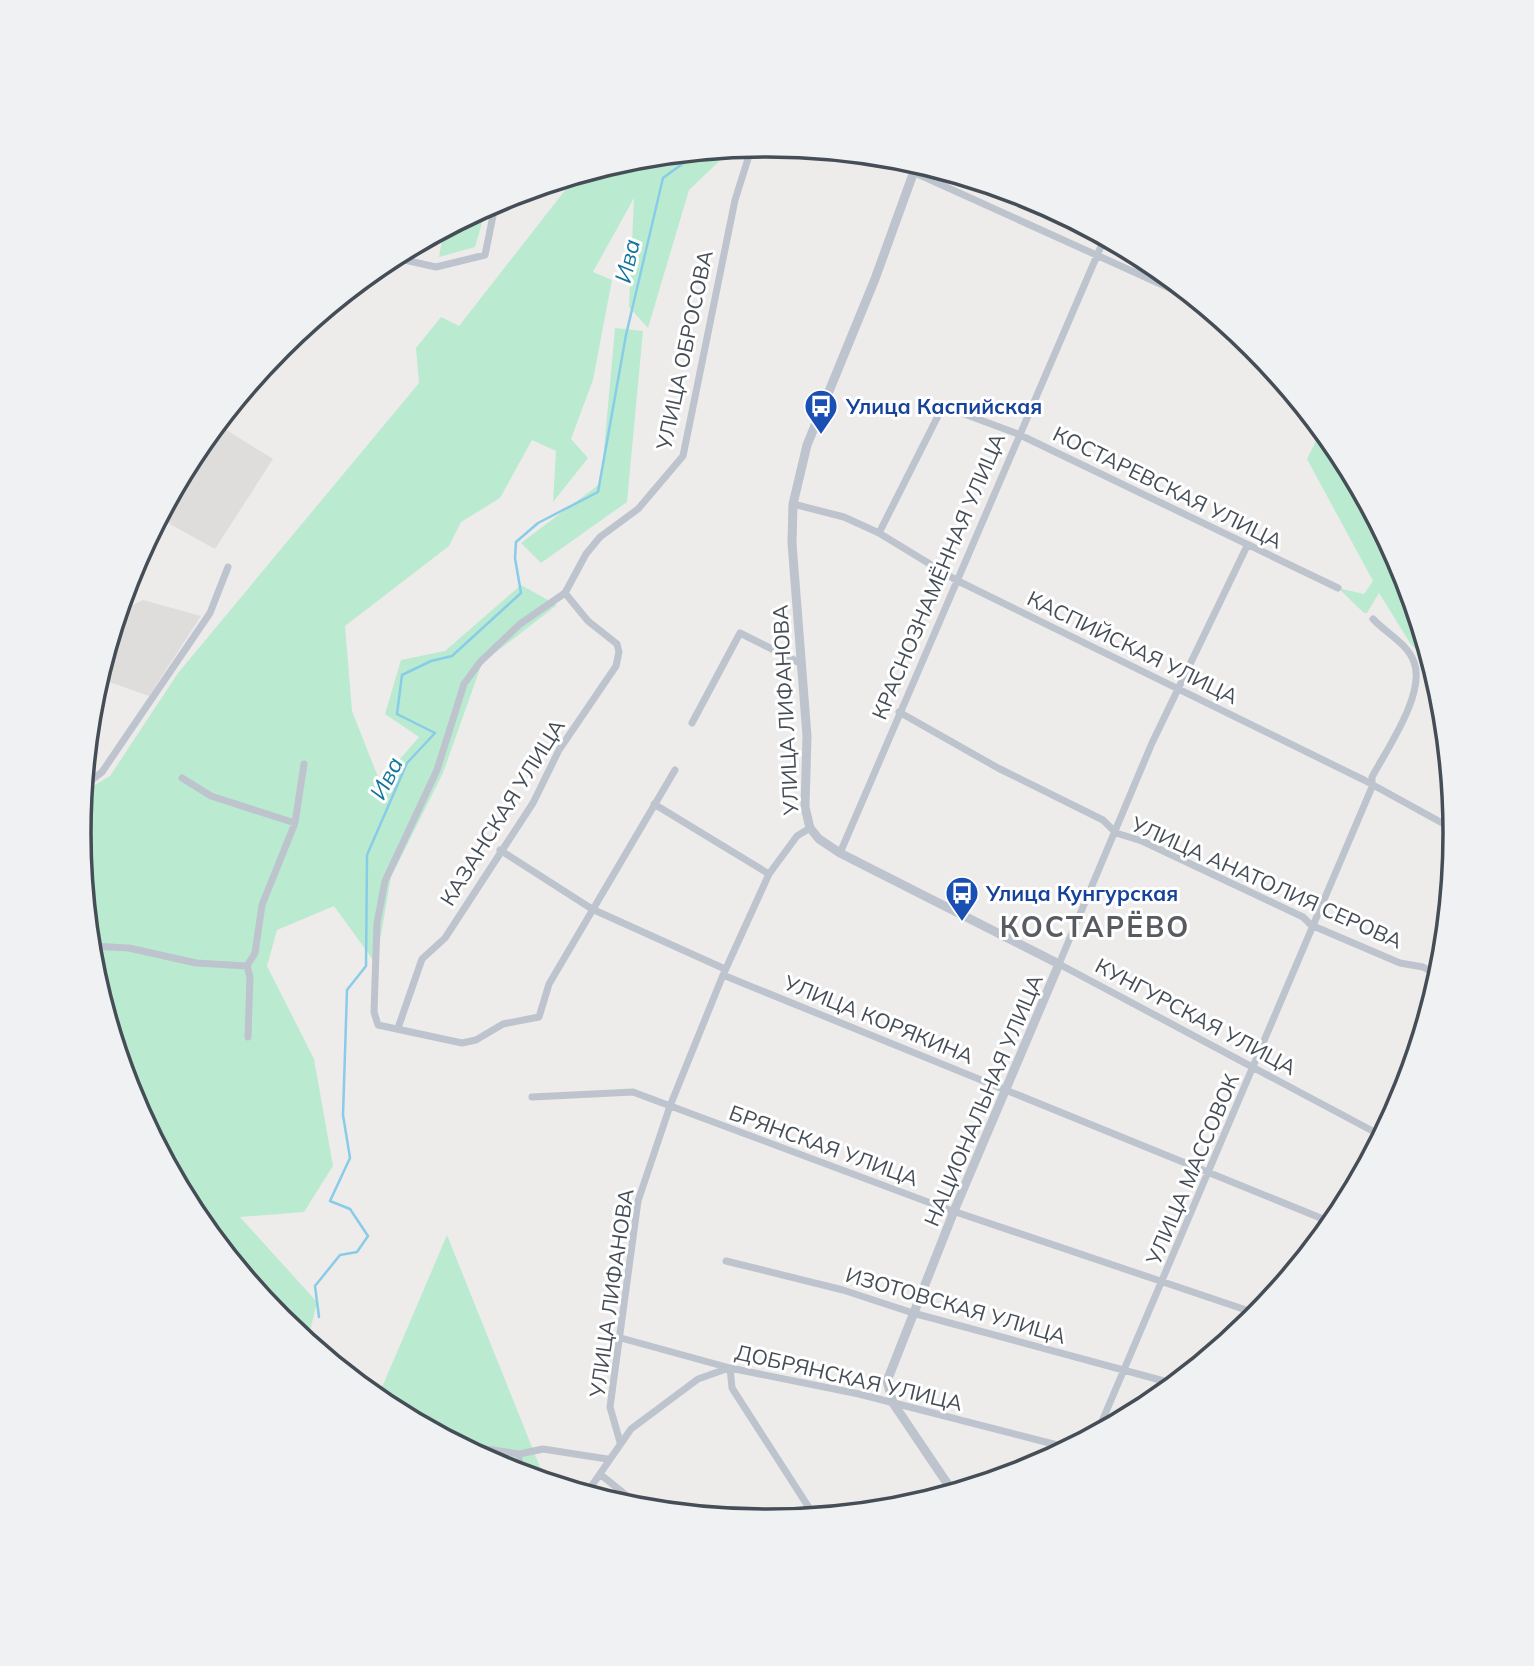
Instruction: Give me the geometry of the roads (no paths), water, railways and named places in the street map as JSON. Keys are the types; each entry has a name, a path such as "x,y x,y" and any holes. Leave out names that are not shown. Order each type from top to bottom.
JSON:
{"street":[{"name":"УЛИЦА ОБРОСОВА","path":"398,1028 378,1025 373,1012 377,922 385,881 437,770 464,684 480,662 520,624 565,593 586,554 600,537 638,509 683,456 735,200 748,157"},
{"name":"УЛИЦА ЛИФАНОВА","path":"620,1442 610,1406 638,1201 670,1106 724,972 769,874 797,836 810,828 804,807 807,736 792,543 793,504 807,445 875,279 913,173"},
{"path":"943,180 1159,283"},
{"path":"408,261 436,267 485,255 493,215"},
{"name":"КРАСНОЗНАМЁННАЯ УЛИЦА","path":"840,853 1018,433 1101,246"},
{"name":"КОСТАРЕВСКАЯ УЛИЦА","path":"879,533 943,406 1018,433 1338,588"},
{"name":"КАСПИЙСКАЯ УЛИЦА","path":"793,504 844,517 879,533 956,580 1177,688 1443,824"},
{"name":"НАЦИОНАЛЬНАЯ УЛИЦА","path":"893,1403 887,1381 954,1210 1177,688 1247,546"},
{"path":"93,779 102,772 210,613 228,567"},
{"name":"КАЗАНСКАЯ УЛИЦА","path":"398,1028 422,960 445,938 533,803 559,750 616,667 619,652 617,644 588,621 565,593"},
{"name":"УЛИЦА МАССОВОК","path":"1104,1419 1254,1067 1311,925 1372,787 1372,777 1409,706 1416,686 1414,663 1402,644 1373,619"},
{"path":"692,723 740,633 802,664"},
{"name":"УЛИЦА АНАТОЛИЯ СЕРОВА","path":"899,712 998,768 1102,820 1116,833 1142,841 1304,917 1311,925 1400,963 1429,970"},
{"path":"248,1037 250,977 247,966 255,953 262,905 295,824 304,764"},
{"path":"398,1028 461,1043 476,1040 503,1024 539,1017 549,984 675,770"},
{"path":"182,778 211,796 295,824"},
{"path":"654,804 769,874"},
{"name":"КУНГУРСКАЯ УЛИЦА","path":"810,828 819,839 840,853 1059,964 1373,1131"},
{"name":"УЛИЦА КОРЯКИНА","path":"500,850 592,909 724,972 1322,1219"},
{"path":"101,947 129,948 196,963 247,966"},
{"name":"БРЯНСКАЯ УЛИЦА","path":"531,1097 632,1092 954,1210 1246,1310"},
{"name":"ИЗОТОВСКАЯ УЛИЦА","path":"726,1261 844,1290 913,1313 1163,1381"},
{"name":"ДОБРЯНСКАЯ УЛИЦА","path":"621,1338 730,1368 893,1403 1055,1444"},
{"path":"592,1486 607,1459 631,1429 698,1379 730,1368 732,1388 809,1508"},
{"path":"893,1403 948,1484"},
{"path":"491,1450 519,1454 542,1449 607,1459"},
{"path":"519,1454 519,1462"},
{"path":"600,1474 624,1493"}],"waterway":[{"name":"Ива","path":"319,1317 315,1286 340,1255 357,1252 368,1236 350,1209 330,1201 350,1158 343,1115 347,990 366,966 367,855 407,763 435,733 397,714 402,675 431,661 452,656 521,593 515,558 516,542 538,523 598,492 626,335 663,178 684,162"}],"place":[{"name":"Улица Каспийская","path":"821,436"},
{"name":"Улица Кунгурская","path":"962,923"}],"district":[{"name":"КОСТАРЁВО","path":"1095,926"}]}
